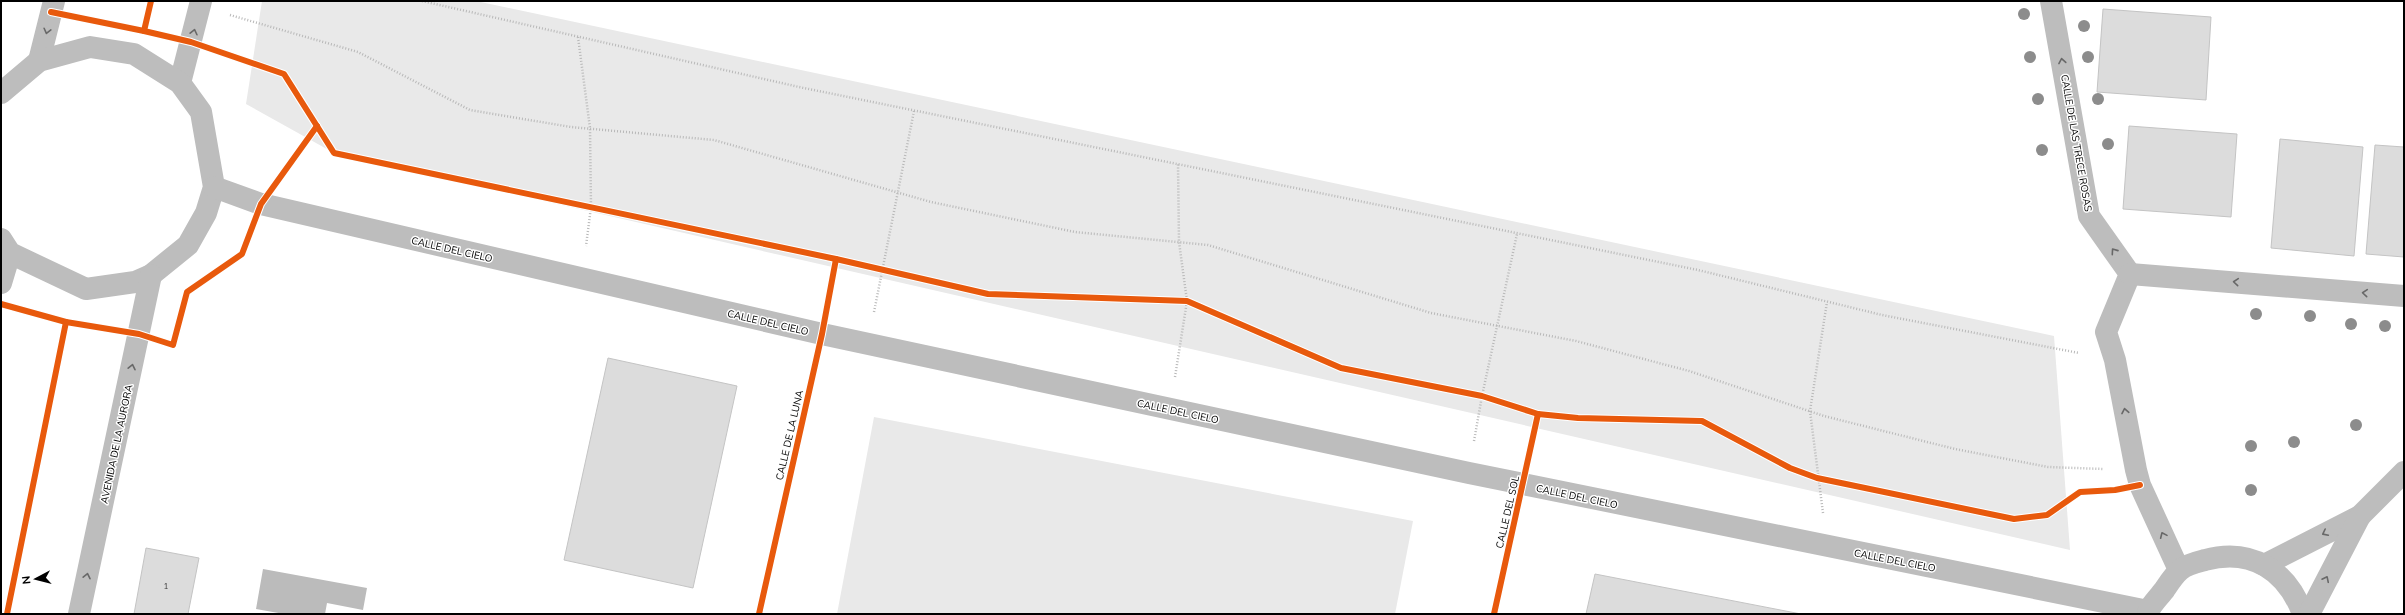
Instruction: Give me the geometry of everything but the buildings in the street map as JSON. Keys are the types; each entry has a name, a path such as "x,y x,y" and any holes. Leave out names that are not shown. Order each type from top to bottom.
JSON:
{"street":[{"path":"39,61 54,1"},
{"name":"CALLE DE LAS TRECE ROSAS","path":"2051,1 2089,216 2130,274"},
{"path":"180,83 200,4"},
{"path":"1,93 39,61 90,47 134,54 180,83 201,112 214,187 206,213 188,245 151,275 135,282 86,288 6,246 1,283"},
{"name":"CALLE DEL CIELO","path":"214,187 261,204 867,344 1469,474 2148,613"},
{"path":"2179,570 2140,484 2115,360 2106,332 2130,274 2404,296"},
{"name":"AVENIDA DE LA AURORA","path":"79,614 151,275"},
{"path":"2309,614 2360,516 2404,472"},
{"path":"2264,565 2360,516"},
{"path":"2148,613 2179,570 2187,565 2223,555 2240,557 2264,565 2284,580 2296,595 2303,614"}],"path":[{"path":"422,1 914,111 1698,270 1882,315 2115,360"},
{"path":"200,4 358,52 470,110 590,128 714,140 931,202 1074,232 1208,245 1430,313 1576,341 1689,371 1810,411 1955,449 2048,467 2136,470"},
{"path":"578,37 590,128 591,208 581,278"},
{"path":"867,344 896,192 914,111"},
{"path":"1170,409 1187,301 1179,242 1178,164"},
{"path":"584,206 599,209"},
{"path":"1469,474 1482,396 1517,234"},
{"path":"874,268 890,271"},
{"path":"1179,300 1194,304"},
{"path":"1827,302 1810,411 1817,478 1828,547"},
{"path":"1474,394 1489,398"},
{"path":"1810,475 1825,479"}],"shaded area":[{"path":"262,1 476,1 2054,336 2070,550 334,153 246,104"},
{"path":"874,417 1413,521 1395,614 837,614"},
{"path":"263,569 367,588 363,610 327,603 325,614 284,614 256,609"}],"cycle path":[{"path":"151,1 144,31 191,42 284,74 334,153 836,259 988,294 1187,301 1341,368 1482,396 1538,414 1578,418 1702,421 1790,468 1817,478 2014,519 2047,515 2080,492 2115,490 2140,485"},
{"path":"51,12 144,31"},
{"path":"7,614 66,322 139,334 173,345 187,292 242,254 261,204 317,126"},
{"name":"CALLE DE LA LUNA","path":"759,614 822,334 836,259"},
{"path":"1,304 66,322"},
{"name":"CALLE DEL SOL","path":"1494,614 1538,414"}]}
